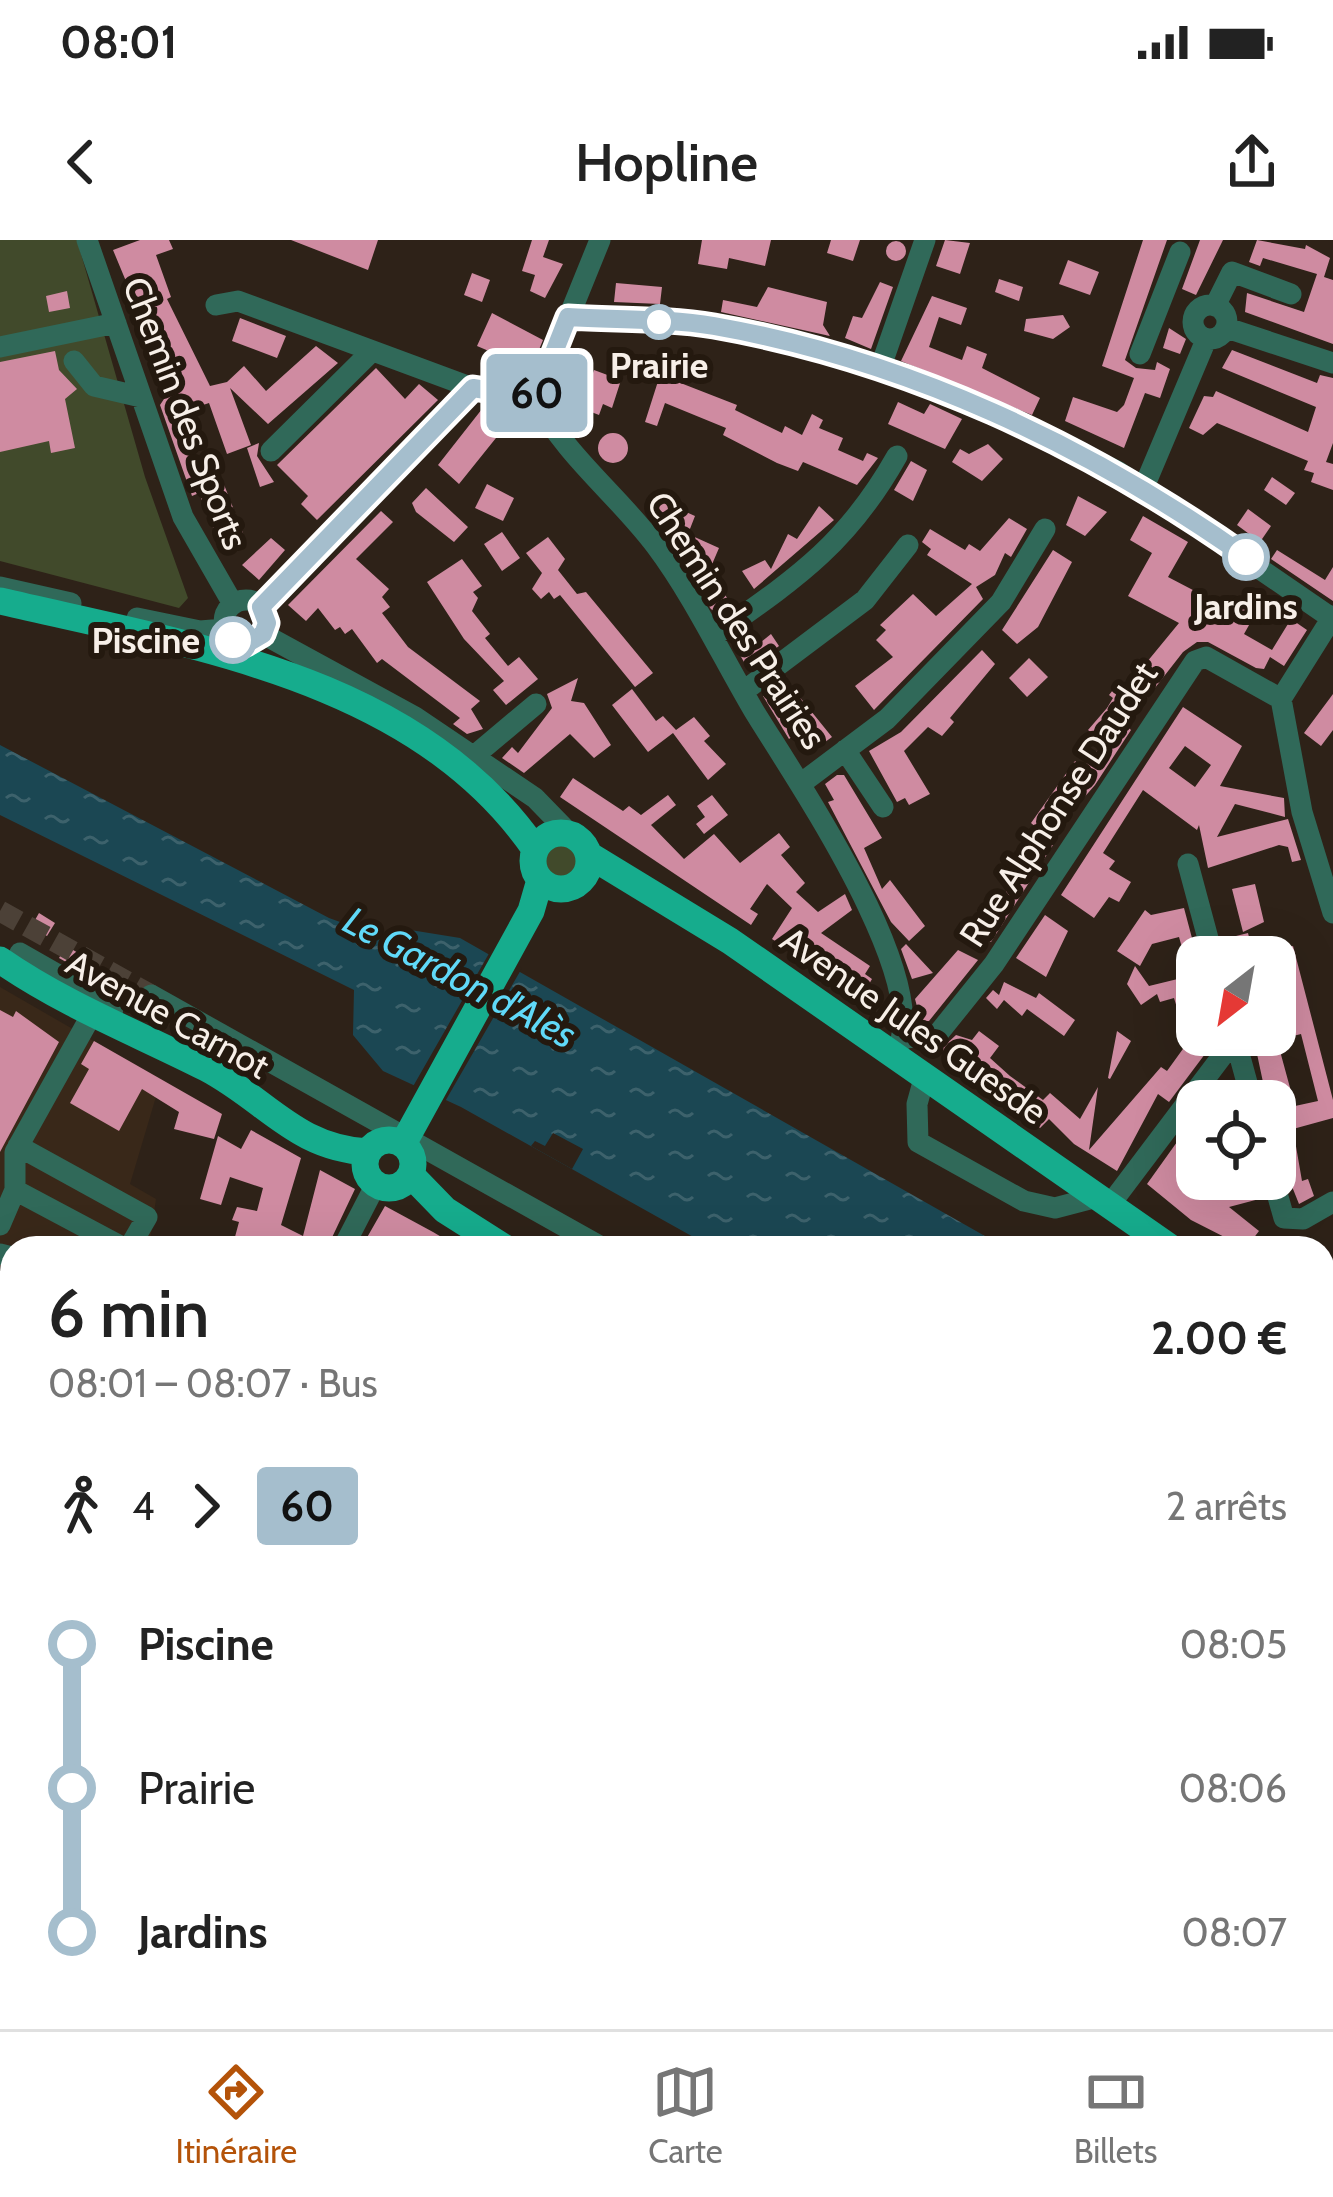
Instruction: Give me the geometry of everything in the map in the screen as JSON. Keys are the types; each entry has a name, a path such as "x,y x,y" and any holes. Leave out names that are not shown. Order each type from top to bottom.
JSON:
{"main road":[{"name":"Avenue Jules Guesde","path":"0,602 224,643 337,692 431,752 515,822 568,846 900,1046 925,1076 1154,1236"},
{"path":"568,846 573,886 548,885 532,866 568,846"},
{"path":"403,1144 548,885"},
{"name":"Avenue Carnot","path":"10,957 102,1019 208,1069 310,1141 368,1152"},
{"path":"380,1142 403,1144 413,1162 411,1175 392,1188 376,1184 367,1173 368,1152 380,1142"},
{"path":"411,1175 445,1210 486,1236"}],"street":[{"name":"Chemin des Sports","path":"87,240 183,517 233,604"},
{"path":"216,305 238,302 473,388 536,398 600,240"},
{"path":"880,369 925,240"},
{"path":"1140,354 1180,252"},
{"path":"1216,307 1232,272 1291,294"},
{"path":"1160,304 1194,316"},
{"path":"1216,307 1227,317 1227,328 1219,338 1206,340 1197,335 1194,316 1201,308 1216,307"},
{"path":"568,317 710,325 842,355 989,411 1144,487 1332,617 1281,699 1302,812 1333,914"},
{"path":"0,347 116,323"},
{"path":"1227,328 1333,363"},
{"path":"1144,487 1206,340"},
{"path":"272,451 372,351"},
{"path":"74,361 94,386 141,397"},
{"path":"261,607 473,388"},
{"name":"Chemin des Prairies","path":"536,398 554,435 606,484 657,547 803,782 881,941 907,1022 900,1046"},
{"path":"714,637 824,558 875,495 897,456"},
{"path":"803,782 887,719 1001,602 1045,530"},
{"path":"743,691 865,600 908,545"},
{"path":"0,587 224,643 246,644 263,634 267,623 261,607 248,600 233,604 225,615 224,643"},
{"path":"263,634 370,687 535,798 568,846"},
{"name":"Rue Alphonse Daudet","path":"900,1046 937,1035 994,964 1195,661 1206,657 1281,699"},
{"path":"474,756 536,704"},
{"path":"845,750 884,807"},
{"path":"1188,864 1207,936"},
{"path":"152,995 582,1236"},
{"path":"0,1225 14,1190 18,1146 102,1019"},
{"path":"925,1076 917,1105 918,1142 1024,1202 1055,1208 1103,1201 1220,1056"},
{"path":"18,1146 147,1217 134,1236"},
{"path":"349,1236 376,1184"},
{"path":"14,1190 103,1236"},
{"path":"1279,1200 1284,1218 1304,1219 1333,1202"}],"shaded area":[{"path":"0,987 161,1080 130,1184 156,1199 151,1236 0,1236"}],"green space":[{"path":"0,240 77,240 145,477 188,598 179,608 0,561"},
{"path":"561,841 575,847 581,861 575,875 561,881 547,875 541,861 547,847"}],"water":[{"name":"Le Gardon d'Alès","path":"0,745 329,918 376,935 398,928 460,938 985,1236 692,1236 461,1107 383,1071 353,1035 354,990 0,815"}],"pier":[{"path":"491,950 522,968 443,1105 411,1090"},
{"path":"553,1133 583,1149 572,1169 531,1146 535,1141 545,1146"}],"building":[{"path":"140,240 169,240 173,249 156,255 171,297 167,299 210,386 227,382 244,366 266,391 316,346 338,363 268,424 230,388 251,445 227,454 209,403 176,414 196,477 211,473 215,484 223,482 246,541 222,550 199,493 192,496 160,405 166,396 150,353 155,351 113,250"},
{"path":"291,240 378,240 368,270"},
{"path":"532,240 549,240 543,257 563,264 545,298 530,291 535,275 522,271"},
{"path":"702,240 771,240 765,266 729,258 727,269 698,264"},
{"path":"831,240 860,240 853,261 827,253"},
{"path":"945,240 970,243 960,274 936,266"},
{"path":"1143,240 1167,240 1125,360 1136,368 1155,370 1157,362 1170,369 1160,398 1145,393 1124,448 1065,421 1073,397 1117,412 1124,405 1134,378 1102,366"},
{"path":"1200,240 1223,240 1196,295 1182,289"},
{"path":"1257,240 1305,249 1306,245 1330,258 1324,277 1333,280 1333,344 1245,312 1247,293 1304,312 1317,274 1263,258 1260,266 1249,262"},
{"path":"896,241 906,251 896,261 886,251"},
{"path":"1068,260 1099,272 1090,295 1059,284"},
{"path":"472,273 490,280 482,302 464,295"},
{"path":"999,279 1023,287 1019,301 995,292"},
{"path":"880,282 893,287 871,349 845,338 853,316 862,318"},
{"path":"616,283 662,287 660,304 614,302"},
{"path":"768,287 827,302 823,325 830,336 721,312 723,300 757,307"},
{"path":"67,291 70,308 49,312 46,296"},
{"path":"932,296 967,308 961,325 939,317 929,347 962,360 967,346 987,354 982,368 1040,398 1032,415 901,361"},
{"path":"492,313 543,340 531,369 477,346"},
{"path":"1063,315 1070,327 1053,339 1024,331 1026,319"},
{"path":"240,318 286,336 277,358 232,341"},
{"path":"1169,328 1186,339 1180,354 1163,348"},
{"path":"1232,350 1317,383 1320,375 1333,378 1333,443 1326,462 1333,464 1333,490 1311,482 1314,473 1304,470 1308,461 1217,423 1203,435 1189,428 1204,396 1213,397 1216,391 1308,432 1316,407 1222,368"},
{"path":"55,351 59,370 77,389 65,399 75,448 51,453 49,441 0,452 0,362"},
{"path":"571,352 575,354 569,370 591,379 594,370 621,380 612,408 603,404 599,415 581,408 587,391 562,382"},
{"path":"376,368 405,399 419,384 438,400 317,520 301,504 308,496 277,465"},
{"path":"660,375 737,405 735,410 782,433 785,426 802,435 812,414 823,420 819,428 843,438 838,450 863,461 867,453 878,458 857,485 803,462 798,471 777,463 723,435 726,428 665,403 657,426 645,422"},
{"path":"898,402 924,414 930,404 962,419 945,449 888,424"},
{"path":"482,409 504,428 459,484 438,465"},
{"path":"613,433 628,448 613,463 598,448"},
{"path":"259,443 257,456 274,482 260,487 247,448"},
{"path":"988,444 1003,459 982,481 952,462 960,449 969,454"},
{"path":"911,461 927,470 913,501 894,490"},
{"path":"1272,477 1295,493 1286,505 1264,490"},
{"path":"487,484 514,498 503,521 475,508"},
{"path":"426,488 468,527 454,542 416,512 412,503"},
{"path":"1078,496 1107,512 1085,536 1066,525"},
{"path":"655,498 695,516 688,534 719,548 710,569 682,557 648,512"},
{"path":"819,506 834,520 754,589 742,571 765,560 771,569 788,534 797,539"},
{"path":"1248,509 1271,526 1260,542 1237,525"},
{"path":"381,511 393,522 356,559 389,589 382,597 390,607 382,613 408,647 480,701 471,709 483,729 467,734 453,724 460,718 382,659 377,663 352,629 345,634 340,627 335,630 318,608 306,621 288,605"},
{"path":"1143,516 1188,542 1168,577 1235,612 1246,594 1262,602 1244,634 1272,650 1291,619 1307,630 1284,666 1270,657 1264,669 1256,668 1208,642 1197,642 1183,652 1126,725 1131,730 1095,785 1047,840 1053,845 991,942 975,931 1016,879 1008,872 1038,829 1031,823 1075,761 1083,768 1104,742 1088,730 1113,698 1109,695 1121,680 1128,685 1179,623 1128,596 1152,553 1130,540"},
{"path":"1009,518 1027,529 1011,557 1005,553 995,575 976,587 983,599 874,710 855,686 893,657 876,640 886,630 880,625 913,594 936,616 972,584 927,555 931,549 922,542 930,529 965,550 969,544 980,551"},
{"path":"502,532 520,558 502,571 484,544"},
{"path":"548,537 565,559 558,570 577,594 586,592 653,673 635,687 560,595 554,599 549,592 541,599 532,589 542,573 526,553"},
{"path":"271,538 285,550 259,580 242,565"},
{"path":"1053,550 1072,562 1038,627 1017,644 1002,630"},
{"path":"1277,550 1325,580 1333,567 1333,601 1271,559"},
{"path":"462,559 482,586 473,592 478,598 472,611 490,634 485,638 508,666 519,657 538,679 506,705 493,690 504,681 464,639 427,582"},
{"path":"718,592 728,602 718,612 708,602"},
{"path":"750,629 761,642 771,634 779,646 748,669 732,641"},
{"path":"982,650 995,664 950,718 954,722 942,736 928,727 904,751 930,794 909,805 905,798 897,802 869,751 901,732"},
{"path":"1029,658 1048,677 1027,697 1009,678"},
{"path":"578,678 571,701 584,703 611,745 594,758 570,734 524,773 502,758 512,747 518,753 552,708 547,694"},
{"path":"776,685 785,697 794,690 832,737 807,755 793,736 789,739 763,696"},
{"path":"632,689 656,721 663,716 676,730 694,717 710,736 704,741 726,764 708,780 673,733 648,752 612,705"},
{"path":"1333,694 1333,730 1321,746 1304,733"},
{"path":"1183,707 1242,746 1220,786 1284,798 1285,817 1235,804 1217,837 1288,819 1301,860 1292,862 1288,847 1279,845 1208,868 1199,825 1197,830 1143,790 1103,853 1115,861 1109,869 1131,882 1119,902 1109,897 1094,918 1061,895","holes":["1185,746 1211,765 1195,787 1169,768"]},
{"path":"844,775 882,838 864,848 882,889 890,880 925,926 909,941 891,922 828,802 834,800 825,784"},
{"path":"573,778 623,811 629,806 641,815 668,795 676,805 651,825 684,859 714,834 740,863 779,833 790,847 781,855 805,883 796,892 818,912 845,894 852,910 821,933 870,966 865,974 872,979 861,998 772,939 792,908 767,884 750,909 758,914 751,925 560,797"},
{"path":"712,795 728,815 704,834 696,824 705,817 697,806"},
{"path":"1255,884 1264,922 1243,932 1232,889"},
{"path":"1184,908 1191,936 1152,944 1140,966 1117,951 1145,910 1151,915"},
{"path":"39,913 55,923 47,936 31,927"},
{"path":"1045,915 1068,931 1046,977 1016,958"},
{"path":"906,944 933,973 912,979 901,949"},
{"path":"66,946 96,963 89,975 59,958"},
{"path":"958,950 978,960 929,1021 921,1021 915,999"},
{"path":"1296,958 1333,1100 1333,1118 1296,1128 1296,1106 1318,1101 1301,1034 1296,1035"},
{"path":"1135,966 1149,986 1176,979 1176,1004 1174,998 1160,1002 1157,994 1141,1005 1127,984"},
{"path":"1004,982 1036,998 1039,993 1075,1020 1064,1036 1027,1009 1022,1016 1004,1000 997,1009 986,998 993,990 999,995"},
{"path":"0,1010 13,1017 16,1011 59,1042 0,1152"},
{"path":"979,1031 999,1046 990,1058 1010,1076 1043,1100 1050,1093 1080,1119 1098,1087 1089,1150 1161,1067 1167,1071 1178,1056 1204,1056 1186,1080 1176,1080 1176,1093 1169,1102 1158,1094 1117,1171 1074,1144 1049,1119 1040,1128 940,1050 956,1035 972,1040"},
{"path":"1117,1031 1131,1041 1110,1079 1108,1078"},
{"path":"94,1041 222,1114 214,1139 174,1129 179,1112 142,1089 119,1131 70,1103 89,1069 81,1064"},
{"path":"1257,1056 1281,1056 1288,1080 1263,1080"},
{"path":"251,1130 301,1158 281,1225 303,1236 235,1236 239,1222 232,1220 237,1207 257,1211 263,1188 230,1177 221,1205 200,1199 218,1136 241,1149"},
{"path":"1176,1143 1176,1200 1255,1200 1229,1207 1259,1231 1255,1236 1222,1236 1191,1220 1147,1184"},
{"path":"1296,1146 1302,1181 1308,1179 1314,1196 1299,1204"},
{"path":"320,1170 355,1189 333,1236 303,1236"},
{"path":"385,1206 440,1236 368,1236"}],"tunnel":[{"path":"0,911 151,995"}],"bus line":[{"name":"60","path":"233,640 246,644 259,639 267,623 261,607 473,388 536,398 568,317 710,325 842,355 989,411 1118,471 1246,557"}],"place":[{"name":"Prairie","path":"659,322"},
{"name":"Jardins","path":"1246,557"},
{"name":"Piscine","path":"233,640"}]}
